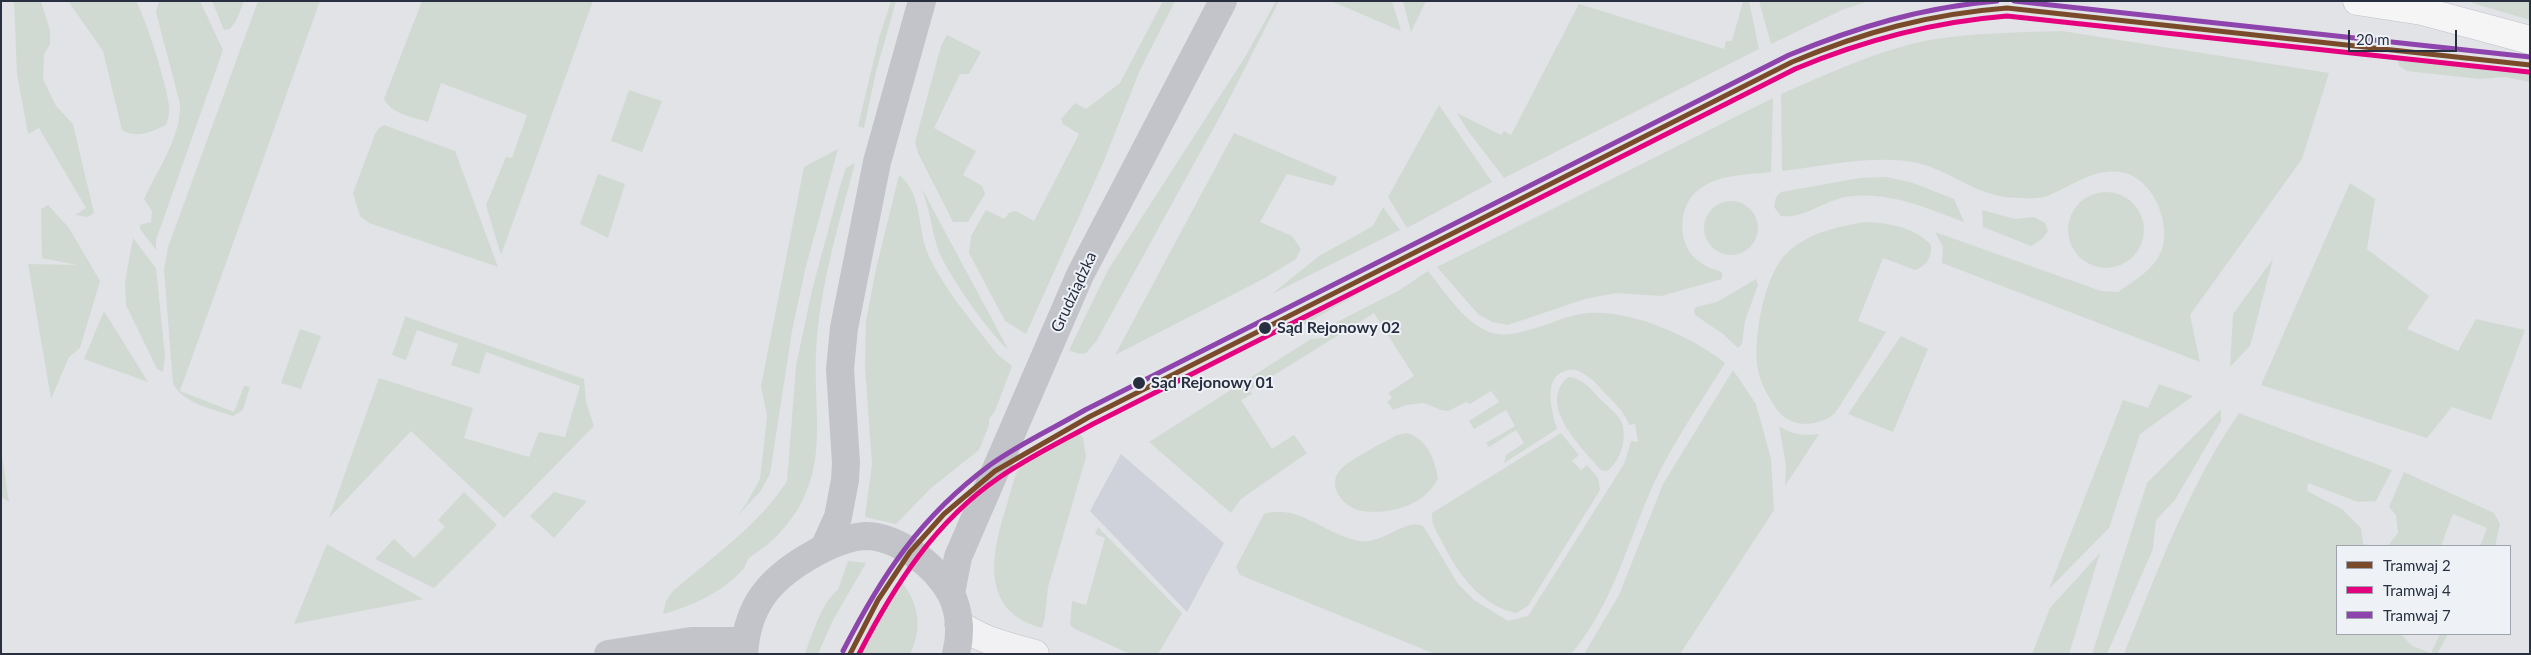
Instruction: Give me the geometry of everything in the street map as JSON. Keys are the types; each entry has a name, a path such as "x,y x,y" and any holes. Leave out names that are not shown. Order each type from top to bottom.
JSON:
{"main road":[{"path":"824,548 838,517 845,480 846,463 840,369 844,328 877,162 922,1"},
{"name":"Grudziądzka","path":"950,593 952,577 962,548 1080,275 1223,1"},
{"path":"2357,1 2428,6 2530,40"},
{"path":"608,654 691,641 744,647 754,610 772,583 797,563 824,548 842,540 865,536 891,541 925,563 950,593 959,624 956,654"}],"street":[{"path":"959,624 974,636 1035,654"}],"shaded area":[{"path":"14,1 41,1 50,30 50,44 44,55 43,79 56,106 73,124 94,213 88,217 75,215 86,208 39,128 28,134 17,74"},
{"path":"68,1 136,1 150,37 164,83 169,109 166,125 139,134 128,133 122,130 103,51"},
{"path":"159,1 200,1 223,50 156,240 156,250 140,229 140,225 151,222 152,211 144,199 173,141 177,129 180,104 156,12"},
{"path":"212,1 244,1 236,21 230,29 224,30"},
{"path":"258,1 320,1 180,391 234,412 244,386 250,387 243,410 233,416 192,401 178,391 173,384 164,270 168,247"},
{"path":"422,1 593,1 501,255 486,205 506,157 512,158 527,115 441,83 428,122 397,112 387,104 384,99"},
{"path":"891,1 896,1 876,72 864,128 858,126 879,38"},
{"path":"1163,1 1175,1 1140,70 1103,163 1026,334 1005,321 969,253 971,236 986,210 1004,219 1010,212 1016,211 1034,221 1079,134 1063,124 1061,119 1075,103 1086,109 1120,83"},
{"path":"1276,1 1279,1 1223,111 1097,340 1086,353 1079,354 1069,350 1108,270 1245,57"},
{"path":"1331,1 1392,1 1401,31"},
{"path":"1403,1 1426,1 1411,32"},
{"path":"1743,1 1749,1 1759,49 1504,178 1468,131 1457,113 1501,135 1504,131 1511,135 1579,4 1724,49 1726,41 1732,41"},
{"path":"1759,1 1868,1 1842,10 1771,44"},
{"path":"2474,1 2530,1 2530,20 2472,3"},
{"path":"2062,31 2329,73 2302,159 2190,315 2200,362 1942,263 1943,247 1935,232 2101,291 2118,292 2150,268 2158,258 2163,247 2163,222 2160,209 2146,186 2136,178 2125,173 2104,172 2084,178 2047,196 2026,198 2005,197 1982,191 1930,167 1902,161 1868,160 1782,171 1781,94 1857,62 1916,43 1968,35"},
{"path":"947,35 981,52 969,74 960,74 934,128 976,151 963,175 982,186 985,194 968,222 953,222 918,153 915,142 941,46"},
{"path":"2398,60 2530,74 2530,82 2505,77 2480,79 2407,71 2399,66"},
{"path":"629,90 662,101 642,152 611,141"},
{"path":"1773,98 1771,172 1732,176 1713,181 1691,197 1684,213 1683,231 1687,248 1702,264 1722,272 1722,279 1661,296 1616,293 1585,299 1508,325 1492,322 1478,314 1437,267"},
{"path":"1439,105 1492,182 1407,228 1388,197"},
{"path":"384,125 455,151 498,267 369,223 360,216 353,193 375,134"},
{"path":"1234,133 1337,177 1333,186 1287,174 1260,222 1292,236 1301,249 1296,259 1265,278 1115,355"},
{"path":"838,149 805,270 792,331 770,474 760,492 736,517 746,504 760,479 767,416 761,386 804,167"},
{"path":"855,163 832,249 819,315 816,365 817,442 814,467 807,490 795,514 776,537 749,558 744,568 736,577 707,597 663,614 666,601 672,592 749,526 776,497 787,481 796,366 812,290 842,179 846,168"},
{"path":"598,174 625,184 608,238 580,224"},
{"path":"899,175 906,182 915,199 925,246 938,273 957,302 998,355 1012,366 995,411 989,419 989,425 979,450 931,488 896,524 865,517 872,464 865,367 866,321 876,269"},
{"path":"1886,177 1913,183 1954,199 1964,222 1906,202 1876,196 1846,197 1798,215 1789,216 1781,216 1774,207 1776,197 1781,192 1860,178"},
{"path":"2350,183 2375,199 2367,249 2429,296 2407,329 2458,351 2476,319 2525,330 2491,420 2452,407 2427,438 2261,385"},
{"path":"921,187 1008,349 979,316 957,285 941,256"},
{"path":"2099,192 2113,192 2127,198 2138,209 2144,223 2141,245 2133,257 2113,268 2099,268 2085,262 2074,251 2068,237 2068,223 2074,209 2085,198"},
{"path":"1731,201 1741,203 1750,209 1756,218 1758,228 1756,238 1750,247 1741,253 1731,255 1721,253 1712,247 1706,238 1704,228 1706,218 1712,209 1721,203"},
{"path":"48,205 69,228 100,281 80,348 69,357 51,399 28,264 77,265 42,258 41,209"},
{"path":"1383,207 1400,230 1272,294 1319,256 1373,226"},
{"path":"1982,210 2015,219 2034,217 2045,223 2048,231 2042,239 2031,246 1983,227"},
{"path":"1864,222 1900,227 1916,234 1931,245 1929,257 1923,266 1915,270 1883,258 1858,321 1886,332 1833,415 1812,423 1794,422 1781,414 1775,407 1762,384 1758,368 1757,336 1768,287 1781,259 1798,244 1825,231"},
{"path":"133,238 156,268 165,356 163,372 157,369 126,305 125,282"},
{"path":"2273,259 2250,346 2230,367 2233,314"},
{"path":"1428,271 1463,313 1479,327 1489,332 1511,334 1581,314 1617,314 1657,325 1695,343 1725,363 1679,436 1655,481 1609,593 1586,635 1571,654 1435,654 1240,575 1236,567 1264,514 1276,512 1300,516 1335,533 1359,541 1377,539 1410,525 1417,525 1424,527 1458,584 1474,600 1508,621 1528,616 1624,464 1631,441 1638,442 1635,424 1629,425 1617,405 1595,382 1582,373 1568,370 1558,375 1553,381 1550,396 1557,429 1504,463 1506,455 1524,443 1516,430 1489,447 1486,443 1515,426 1506,410 1474,429 1469,421 1499,402 1491,391 1470,404 1466,402 1448,411 1424,403 1406,405 1393,410 1387,402 1392,398 1388,393 1414,376 1374,313 1250,390 1252,394 1241,400 1272,449 1294,435 1307,453 1241,499 1231,513 1149,442 1311,339 1327,335 1337,322 1398,291"},
{"path":"1393,274 1293,331 1290,324"},
{"path":"1756,279 1758,285 1745,321 1742,344 1738,348 1723,334 1695,315 1694,310 1696,307 1717,302"},
{"path":"104,311 148,382 84,359"},
{"path":"404,316 584,379 586,402 594,426 504,518 411,431 329,518 379,378 473,408 464,438 529,457 539,432 565,437 580,386 486,352 479,374 451,365 458,344 417,330 406,360 392,355 405,318"},
{"path":"300,329 321,336 301,389 281,383"},
{"path":"1901,336 1928,349 1893,432 1848,414"},
{"path":"1733,370 1756,404 1771,459 1774,510 1680,654 1584,654 1619,595 1663,484"},
{"path":"1568,377 1577,379 1585,384 1621,421 1624,434 1622,448 1616,461 1607,471 1601,470 1583,450 1565,426 1559,413 1557,400 1559,388"},
{"path":"2159,384 2193,396 2140,434 2109,528 2049,589 2123,400 2148,408"},
{"path":"2221,409 2221,421 2175,500 2156,520 2153,549 2107,654 2092,654 2147,483"},
{"path":"2239,413 2392,470 2376,501 2358,502 2308,483 2307,491 2342,509 2361,528 2363,544 2370,545 2336,545 2336,635 2402,635 2412,646 2431,653 2440,635 2447,635 2437,654 2124,654 2175,530 2204,470"},
{"path":"1779,426 1798,434 1819,434 1785,486 1786,465"},
{"path":"1077,430 1083,438 1086,457 1048,587 1042,628 1022,620 1007,608 999,594 995,578 997,541 1014,481 1021,465 1035,453"},
{"path":"1407,433 1420,440 1432,457 1438,478 1425,495 1406,506 1373,512 1355,509 1343,501 1336,489 1335,482 1341,469 1376,446 1397,435"},
{"path":"1561,433 1579,455 1572,461 1581,470 1587,465 1598,478 1600,490 1528,606 1516,613 1492,603 1481,595 1463,576 1436,532 1432,521 1432,513"},
{"path":"1,449 9,502 1,497"},
{"path":"1121,454 1224,543 1187,612 1090,511"},
{"path":"2404,472 2494,513 2500,524 2495,545 2480,545 2487,528 2453,514 2441,545 2389,545 2398,533 2396,515 2389,507"},
{"path":"464,492 497,525 434,588 375,559 394,539 414,558 445,527 438,520"},
{"path":"554,492 587,501 554,538 530,516"},
{"path":"1098,527 1182,613 1158,654 1130,654 1070,625 1072,601 1086,605 1105,538 1095,534"},
{"path":"327,544 423,599 294,624"},
{"path":"2100,553 2069,654 2032,654 2050,608"},
{"path":"848,561 866,563 832,622 818,654 805,654 827,601 838,590"},
{"path":"900,579 911,597 917,615 917,633 910,654 856,654 871,624"}],"tram line":[{"name":"7","path":"843,651 888,572 923,527 965,485 1001,457 1025,443 1085,410 1789,55 1865,27 1917,13 1997,1"},
{"name":"7","path":"2014,1 2530,57"},
{"name":"2","path":"850,654 878,600 910,552 944,514 995,471 1089,417 1792,62 1819,51 1897,26 1951,15 2007,8 2530,65"},
{"name":"4","path":"859,654 902,580 936,534 977,494 1022,463 1093,424 1795,69 1847,49 1925,28 2007,16 2529,72"}],"place":[{"name":"Sąd Rejonowy 02","path":"1265,328"},
{"name":"Sąd Rejonowy 01","path":"1139,383"}]}
